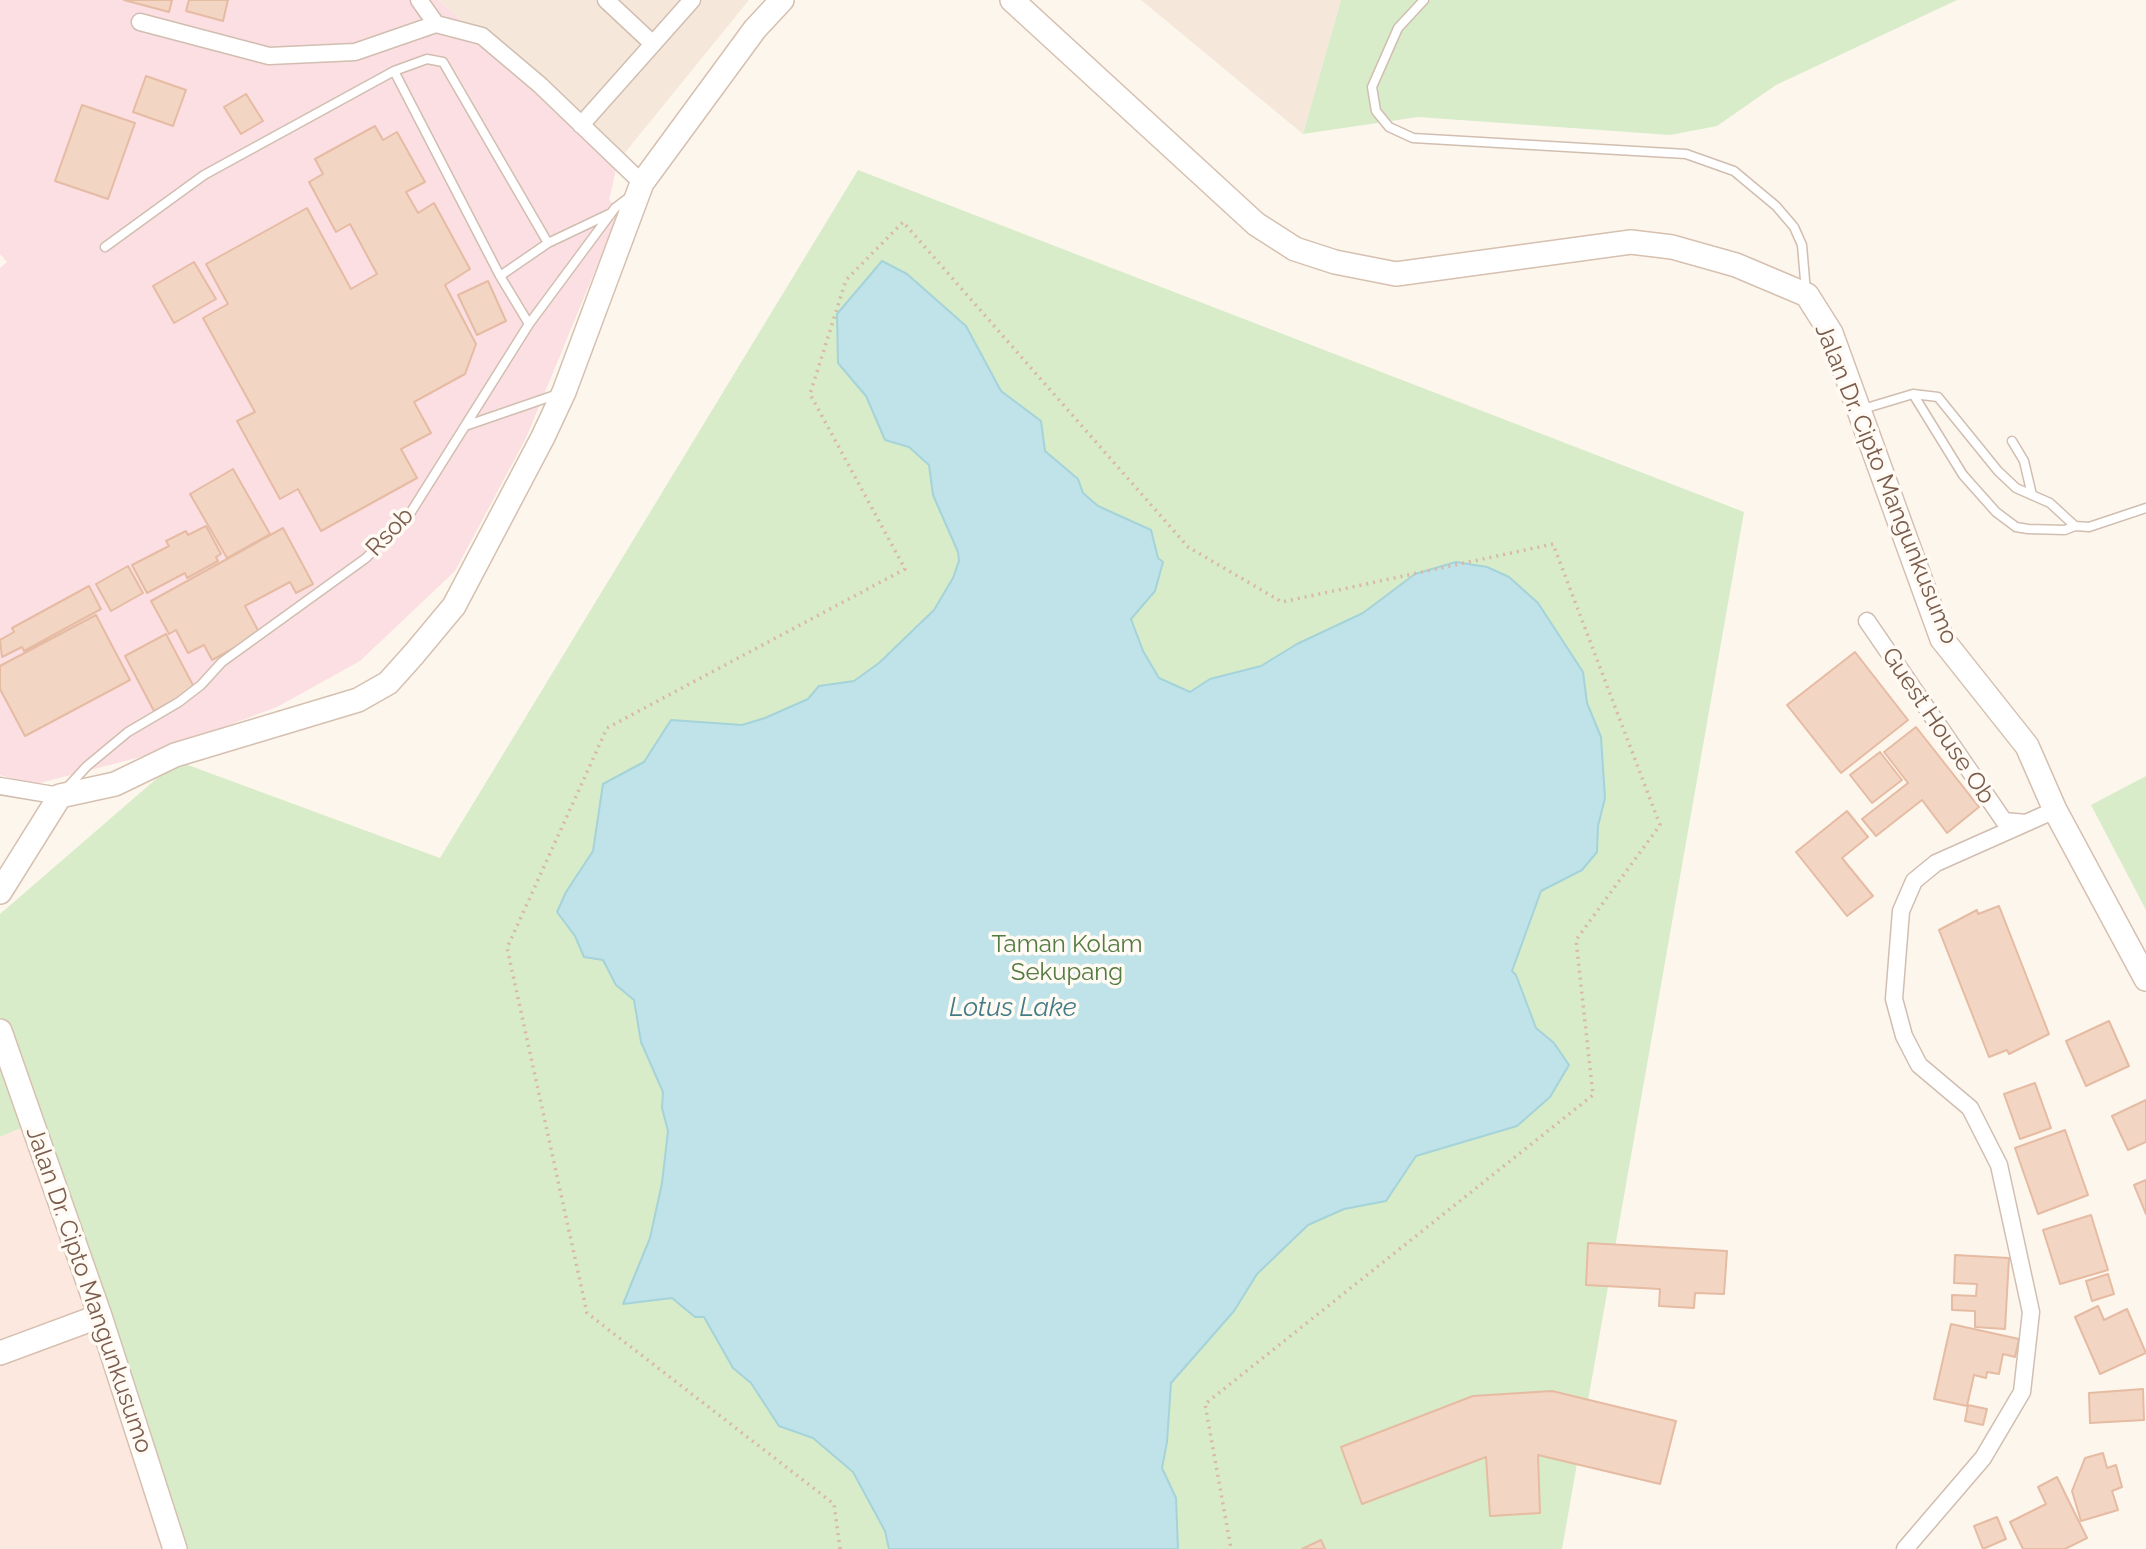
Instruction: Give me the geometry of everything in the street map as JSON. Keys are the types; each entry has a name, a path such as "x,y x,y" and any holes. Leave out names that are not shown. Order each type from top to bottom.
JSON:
{"street":[{"path":"419,0 436,24"},
{"path":"606,0 653,44"},
{"path":"581,125 692,0"},
{"path":"0,786 60,796 115,784 175,755 358,700 388,682 454,606 564,391 640,187 755,29 782,0"},
{"name":"Jalan Dr. Cipto Mangunkusumo","path":"1012,0 1256,224 1295,248 1335,262 1396,274 1632,242 1672,247 1737,265 1807,295 1831,333 1942,639 2026,746 2054,810 2146,979"},
{"path":"140,22 269,56 355,52 436,24 482,36 581,125 640,187"},
{"name":"Guest House Ob","path":"1867,621 2004,821 2026,823"},
{"path":"0,892 60,796"},
{"path":"1905,1549 1983,1458 2022,1392 2031,1312 1999,1165 1970,1108 1919,1065 1903,1037 1894,999 1902,911 1914,881 1936,863 2054,810"},
{"name":"Jalan Dr. Cipto Mangunkusumo","path":"0,1031 100,1316 176,1549"},
{"path":"0,1353 100,1316"}],"lane":[{"path":"1424,0 1398,28 1372,87 1377,111 1389,127 1413,138 1686,153 1734,171 1776,206 1794,227 1802,245 1807,295"},
{"path":"105,247 204,175 394,71 427,59 443,62 548,243"},
{"path":"394,71 500,276 529,324"},
{"name":"Rsob","path":"60,796 79,774 128,732 179,702 201,685 222,662 366,558 411,512 529,324 610,213 640,187"},
{"path":"500,276 548,243 610,213"},
{"path":"468,425 564,391"},
{"path":"1860,410 1913,394 1938,397 1998,471 2016,488 2050,503 2075,526"},
{"path":"1913,394 1963,475 1996,512 2016,527 2065,530 2075,526 2089,527 2146,508"},
{"path":"2012,441 2024,461 2032,495"}],"path":[{"path":"840,1549 834,1504 587,1313 507,948 607,728 905,569 810,394 846,281 903,222 1188,547 1282,602 1553,544 1660,825 1576,940 1593,1095 1205,1404 1231,1549"}],"shaded area":[{"path":"0,0 439,0 618,160 609,200 620,210 526,438 455,571 360,661 277,707 152,754 32,785 0,775 0,268 7,262 0,254"},
{"path":"439,0 749,0 619,160"},
{"path":"1141,0 1341,0 1303,134"},
{"path":"27,1126 171,1549 0,1549 0,1137"}],"green space":[{"path":"1341,0 1957,0 1776,85 1717,126 1670,135 1418,117 1303,134"},
{"name":"Taman Kolam Sekupang","path":"858,170 1744,512 1562,1549 171,1549 26,1126 0,1137 0,914 177,761 440,858"},
{"path":"2146,776 2146,910 2091,805"}],"water":[{"name":"Lotus Lake","path":"882,261 907,274 966,326 1001,391 1041,421 1045,451 1078,479 1083,493 1098,506 1151,530 1158,558 1163,562 1155,591 1131,619 1143,651 1159,678 1190,692 1210,679 1261,666 1297,644 1363,613 1415,574 1456,562 1487,567 1509,577 1538,603 1583,672 1587,703 1601,737 1605,798 1598,826 1597,852 1582,870 1541,891 1512,971 1516,975 1536,1028 1554,1043 1569,1065 1550,1097 1517,1126 1416,1156 1386,1201 1344,1209 1308,1225 1257,1274 1234,1311 1171,1383 1167,1442 1162,1468 1176,1498 1178,1549 889,1549 885,1531 853,1472 813,1438 779,1426 751,1383 733,1368 704,1317 695,1317 672,1298 623,1304 650,1238 662,1183 668,1131 662,1108 663,1092 641,1042 634,1000 616,985 603,960 584,957 575,936 557,912 566,892 593,851 603,784 644,762 671,720 742,725 808,699 819,686 854,681 879,663 934,610 953,578 959,561 958,552 933,495 929,465 909,447 885,440 866,396 838,363 837,314"}],"building":[{"path":"124,0 172,0 169,12"},
{"path":"189,0 228,0 223,21 186,11"},
{"path":"146,76 186,90 173,126 133,112"},
{"path":"246,94 263,121 241,134 224,107"},
{"path":"82,105 135,123 108,199 55,181"},
{"path":"375,126 383,140 397,132 425,182 406,192 418,213 434,203 470,269 445,285 476,344 465,374 414,402 431,433 401,449 417,478 321,531 298,489 280,499 237,421 255,412 203,318 228,304 206,264 307,208 351,289 377,274 350,224 336,232 309,182 323,174 315,159"},
{"path":"194,262 216,299 174,323 153,286"},
{"path":"488,281 506,321 477,335 458,295"},
{"path":"233,469 270,534 227,558 190,494"},
{"path":"206,526 221,554 216,557 218,561 187,578 185,573 147,593 132,565 169,546 166,541 186,531 188,535"},
{"path":"283,528 313,584 296,593 290,582 245,606 260,634 212,660 204,645 188,653 176,630 169,634 151,601"},
{"path":"128,566 143,593 111,611 96,584"},
{"path":"89,586 101,609 24,651 22,647 2,657 0,640 14,632 12,628"},
{"path":"96,615 130,680 25,736 0,689 0,666"},
{"path":"166,634 195,689 154,711 125,656"},
{"path":"1855,652 1908,720 1841,773 1787,705"},
{"path":"1916,727 1979,807 1947,833 1922,800 1876,836 1862,819 1908,783 1884,752"},
{"path":"1880,752 1902,780 1872,803 1850,775"},
{"path":"1847,811 1868,837 1842,858 1873,896 1847,916 1796,852"},
{"path":"1999,906 2049,1034 2009,1054 2007,1050 1989,1057 1939,930 1977,910 1978,914"},
{"path":"2109,1021 2129,1066 2086,1086 2066,1041"},
{"path":"2035,1083 2051,1128 2020,1139 2004,1094"},
{"path":"2146,1100 2146,1142 2128,1150 2112,1116"},
{"path":"2065,1130 2088,1195 2038,1214 2015,1148"},
{"path":"2146,1180 2146,1214 2134,1185"},
{"path":"2091,1215 2108,1270 2060,1284 2043,1230"},
{"path":"1588,1243 1727,1251 1724,1294 1695,1293 1694,1308 1659,1306 1660,1289 1586,1285"},
{"path":"1955,1255 2009,1258 2005,1329 1975,1327 1975,1311 1952,1310 1952,1295 1976,1296 1977,1284 1954,1283"},
{"path":"2108,1274 2114,1294 2092,1301 2086,1281"},
{"path":"2098,1306 2104,1320 2127,1309 2146,1353 2100,1374 2075,1317"},
{"path":"1951,1324 2019,1339 2015,1357 2003,1354 1999,1374 1987,1372 1986,1378 1974,1375 1967,1406 1934,1399"},
{"path":"2143,1389 2144,1420 2090,1423 2089,1393"},
{"path":"1552,1391 1676,1421 1660,1484 1538,1455 1540,1513 1490,1516 1486,1457 1362,1504 1341,1447 1473,1396"},
{"path":"1968,1405 1987,1409 1983,1425 1965,1421"},
{"path":"2103,1453 2107,1468 2116,1465 2122,1487 2112,1491 2118,1510 2081,1521 2072,1491 2085,1458"},
{"path":"2057,1477 2087,1538 2065,1549 2023,1549 2010,1522 2046,1504 2038,1487"},
{"path":"1997,1517 2006,1539 1983,1549 1974,1526"},
{"path":"1321,1540 1325,1549 1302,1549"}]}
